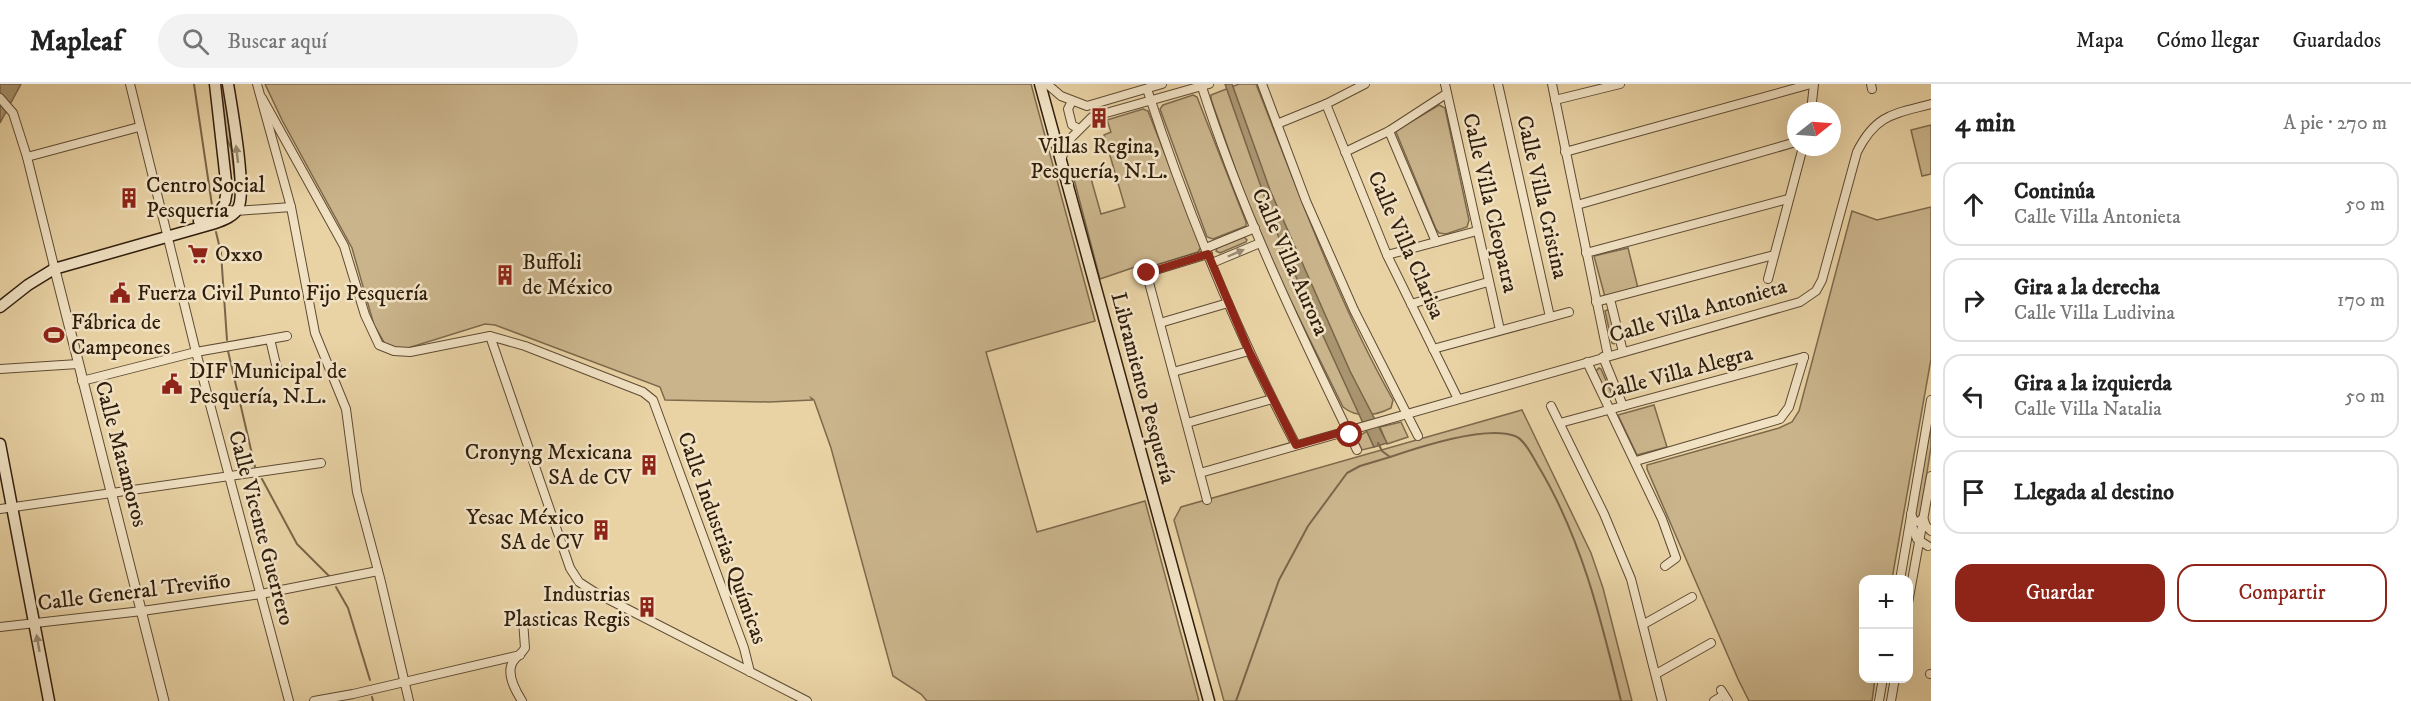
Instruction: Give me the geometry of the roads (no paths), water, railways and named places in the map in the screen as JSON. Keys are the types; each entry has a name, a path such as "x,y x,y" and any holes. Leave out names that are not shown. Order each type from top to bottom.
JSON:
{"main road":[{"path":"167,234 211,217 221,209 226,196 226,177 215,84"},
{"path":"0,301 54,268 167,234 212,224 226,219 236,211 240,198 239,163 228,84"},
{"name":"Libramiento Pesquería","path":"1040,84 1209,701"},
{"path":"0,307 54,268"},
{"path":"0,444 6,508 34,623 49,701"}],"street":[{"name":"Calle Vicente Guerrero","path":"130,84 228,477 289,701"},
{"path":"256,84 344,246 365,315 379,345 394,351 410,352 490,336 570,568 579,582 596,593 750,672 792,697 807,701"},
{"path":"1047,84 1059,95 1088,110 1089,117 1070,139 1061,161"},
{"path":"1162,84 1089,105 1076,103 1068,109 1072,125 1082,126 1092,117 1203,86"},
{"name":"Calle Villa Aurora","path":"1262,84 1306,201 1354,310 1404,414 1418,436"},
{"path":"1277,124 1326,104 1365,84"},
{"name":"Calle Villa Cleopatra","path":"1445,84 1500,330"},
{"name":"Calle Villa Cristina","path":"1498,84 1550,317"},
{"path":"1552,84 1605,357 1623,406"},
{"path":"1555,100 1620,84"},
{"path":"1565,152 1813,84 1812,102"},
{"name":"Calle Villa Aurora","path":"1203,86 1260,243 1357,450"},
{"path":"1147,89 1228,303 1296,445"},
{"path":"1345,152 1389,130 1446,94"},
{"path":"1047,111 1050,98 1059,95"},
{"name":"Calle Matamoros","path":"0,98 13,113 27,158 164,701"},
{"path":"262,98 291,207 315,333 346,409 357,492 409,701"},
{"name":"Calle Villa Clarisa","path":"1326,104 1365,206 1458,399"},
{"name":"Calle Villa Antonieta","path":"1348,430 1793,304 1812,294 1820,285 1824,274 1857,152 1864,138 1871,129 1891,115 1931,104"},
{"path":"27,158 139,127"},
{"path":"1052,129 1061,141 1070,139"},
{"path":"1389,130 1436,242"},
{"path":"1577,205 1787,145"},
{"path":"1768,279 1800,156"},
{"path":"1586,253 1788,199"},
{"path":"221,209 236,211 291,207"},
{"path":"1208,500 1147,274 1207,251 1255,228"},
{"path":"1387,255 1477,231"},
{"path":"1212,263 1260,243"},
{"path":"1596,302 1774,255"},
{"path":"1411,304 1488,282"},
{"path":"1610,299 1623,351"},
{"path":"1160,323 1228,303"},
{"path":"1433,349 1569,312"},
{"path":"82,381 196,352 287,336"},
{"name":"Calle Industrias Químicas","path":"490,336 525,346 643,392 653,400 744,648 750,672"},
{"path":"270,339 277,369"},
{"path":"1173,372 1249,351"},
{"name":"Calle Villa Alegra","path":"1560,423 1801,359 1789,407 1783,417 1776,421 1636,461"},
{"path":"1587,362 1636,461 1676,555 1674,561 1665,566"},
{"path":"0,369 78,364"},
{"path":"1187,423 1272,399"},
{"path":"1901,575 1931,400"},
{"path":"1551,406 1617,542 1631,579 1662,701"},
{"path":"1200,473 1348,430"},
{"path":"6,508 111,495 321,463"},
{"path":"1913,577 1926,526 1923,518 1931,476"},
{"path":"1911,512 1914,521 1919,522 1923,518"},
{"path":"1911,512 1930,546 1923,548 1917,556"},
{"path":"1904,554 1923,534"},
{"path":"1904,554 1912,552 1917,556"},
{"name":"Calle General Treviño","path":"0,627 142,611 261,594 378,571"},
{"path":"1644,624 1692,597"},
{"path":"522,701 515,690 510,667 513,660 525,648 523,620"},
{"path":"1656,674 1711,643"},
{"path":"314,701 520,655"},
{"path":"1880,701 1882,683"},
{"path":"1891,701 1894,683"},
{"path":"1714,701 1725,695"}],"waterway":[{"path":"194,84 213,212"},
{"path":"216,232 221,253 227,340"},
{"path":"228,351 255,467"},
{"path":"1378,443 1382,451 1390,457 1470,435 1502,433 1522,440 1552,491 1578,549 1606,640 1621,701"},
{"path":"1236,701 1279,580 1308,526 1347,473 1360,466 1390,457"},
{"path":"262,479 297,544 329,576"},
{"path":"336,587 348,608 370,680"},
{"path":"372,697 373,701"}],"place":[{"name":"Villas Regina, Pesquería, N.L.","path":"1099,118"},
{"name":"Centro Social Pesquería","path":"129,198"},
{"name":"Oxxo","path":"198,254"},
{"name":"Buffoli de México","path":"505,275"},
{"name":"Fuerza Civil Punto Fijo Pesquería","path":"120,293"},
{"name":"Fábrica de Campeones","path":"54,335"},
{"name":"DIF Municipal de Pesquería, N.L.","path":"172,384"},
{"name":"Cronyng Mexicana SA de CV","path":"649,465"},
{"name":"Yesac México SA de CV","path":"601,530"},
{"name":"Industrias Plasticas Regis","path":"647,607"}]}
